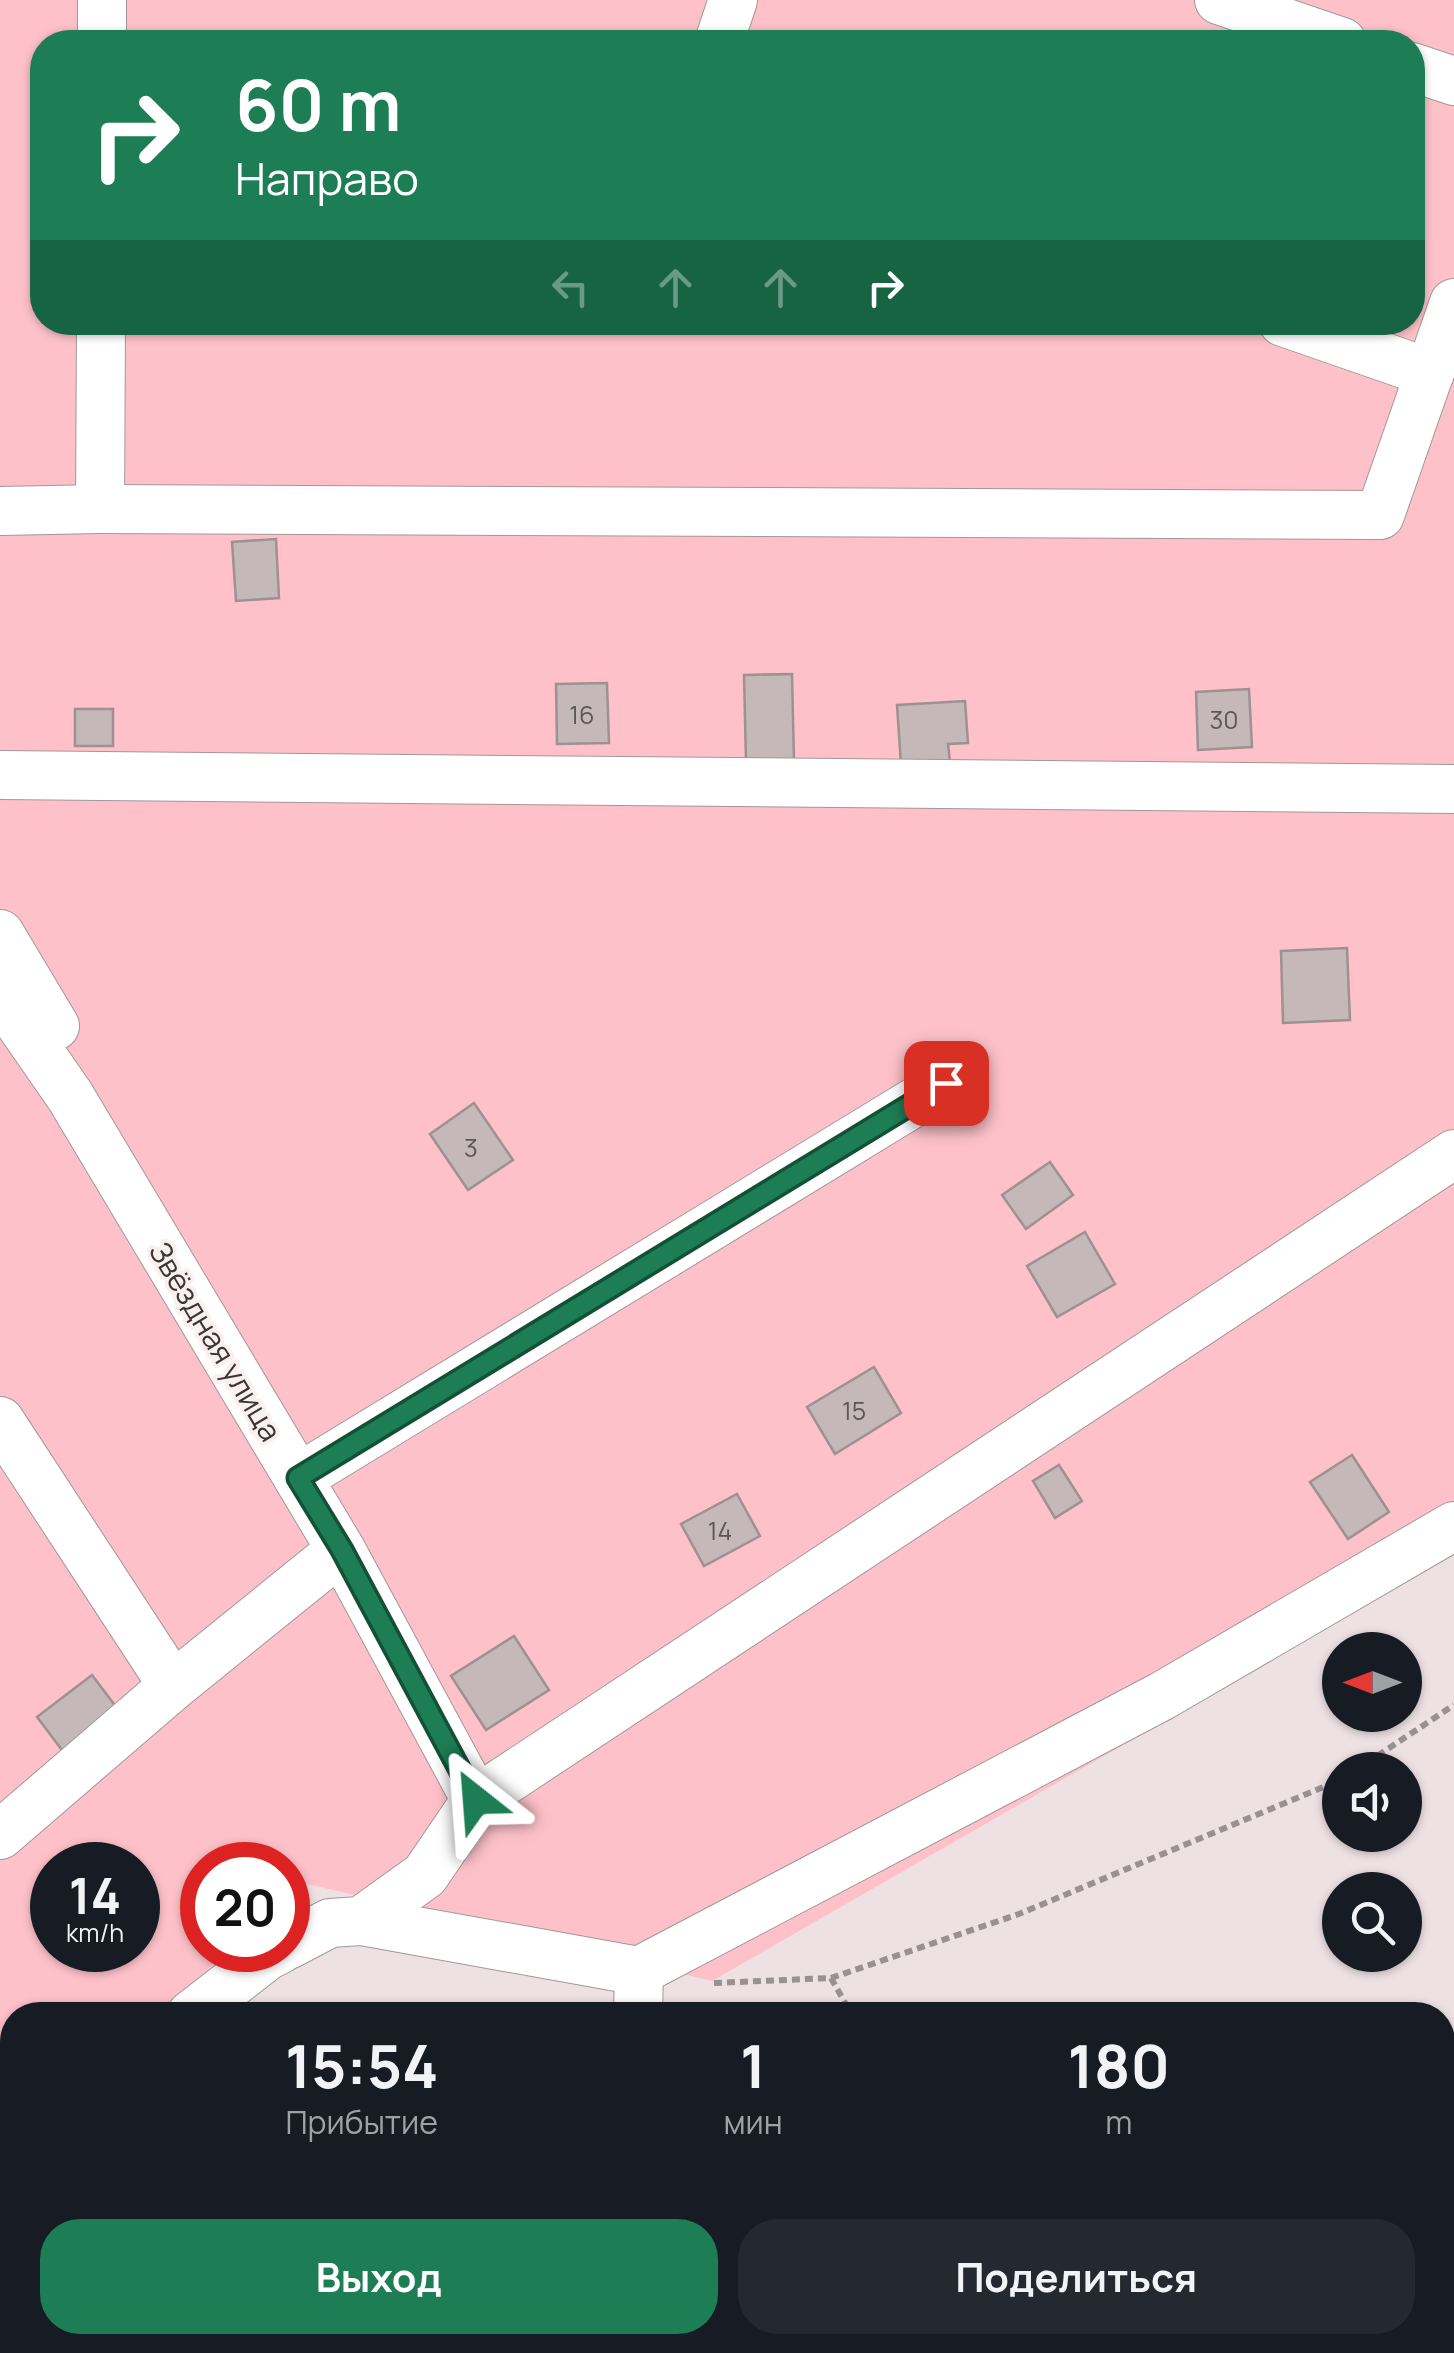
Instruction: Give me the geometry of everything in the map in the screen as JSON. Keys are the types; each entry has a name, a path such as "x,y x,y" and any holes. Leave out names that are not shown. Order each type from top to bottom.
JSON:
{"street":[{"path":"102,0 102,30"},
{"path":"723,30 734,0"},
{"path":"1219,0 1307,30"},
{"path":"1425,71 1454,81"},
{"path":"0,511 1380,515 1454,303"},
{"path":"100,509 101,335"},
{"path":"1320,335 1430,373"},
{"path":"0,775 1454,789"},
{"path":"0,934 65,1043 70,1096"},
{"name":"Звёздная улица","path":"0,995 70,1096 342,1550 476,1800"},
{"path":"298,1478 946,1083"},
{"path":"362,1921 425,1875 476,1800 1454,1154"},
{"path":"0,1421 174,1686"},
{"path":"310,1933 330,1922 362,1921 638,1993 1454,1526"},
{"path":"0,1835 174,1686 342,1550"},
{"path":"208,2002 246,1972"}],"path":[{"path":"1383,1752 1454,1705"},
{"path":"712,1983 831,1978 1020,1914 1322,1788"},
{"path":"831,1978 845,2002"}],"shaded area":[{"path":"0,0 1454,0 1454,1555 712,1981 310,1884 310,1842 180,1842 180,1972 205,1972 174,2002 0,2002"}],"building":[{"path":"276,539 279,598 236,601 232,542"},
{"path":"792,674 794,761 746,762 744,675"},
{"path":"607,683 609,743 557,744 556,684"},
{"path":"1249,689 1252,747 1198,750 1196,692"},
{"path":"965,701 968,743 948,744 950,762 901,765 897,705"},
{"path":"75,709 113,709 113,746 75,746"},
{"path":"1347,948 1350,1020 1283,1023 1281,951"},
{"path":"474,1103 513,1160 468,1190 430,1134"},
{"path":"1050,1162 1073,1195 1026,1229 1002,1195"},
{"path":"1085,1232 1115,1284 1057,1317 1027,1266"},
{"path":"874,1367 901,1413 835,1454 807,1407"},
{"path":"1352,1455 1389,1512 1348,1539 1310,1482"},
{"path":"1059,1465 1082,1501 1055,1518 1033,1481"},
{"path":"737,1494 760,1536 704,1566 681,1524"},
{"path":"514,1636 549,1690 486,1730 451,1676"},
{"path":"92,1675 123,1716 68,1758 37,1717"}],"route":[{"path":"476,1800 342,1550 298,1478 946,1083"}]}
